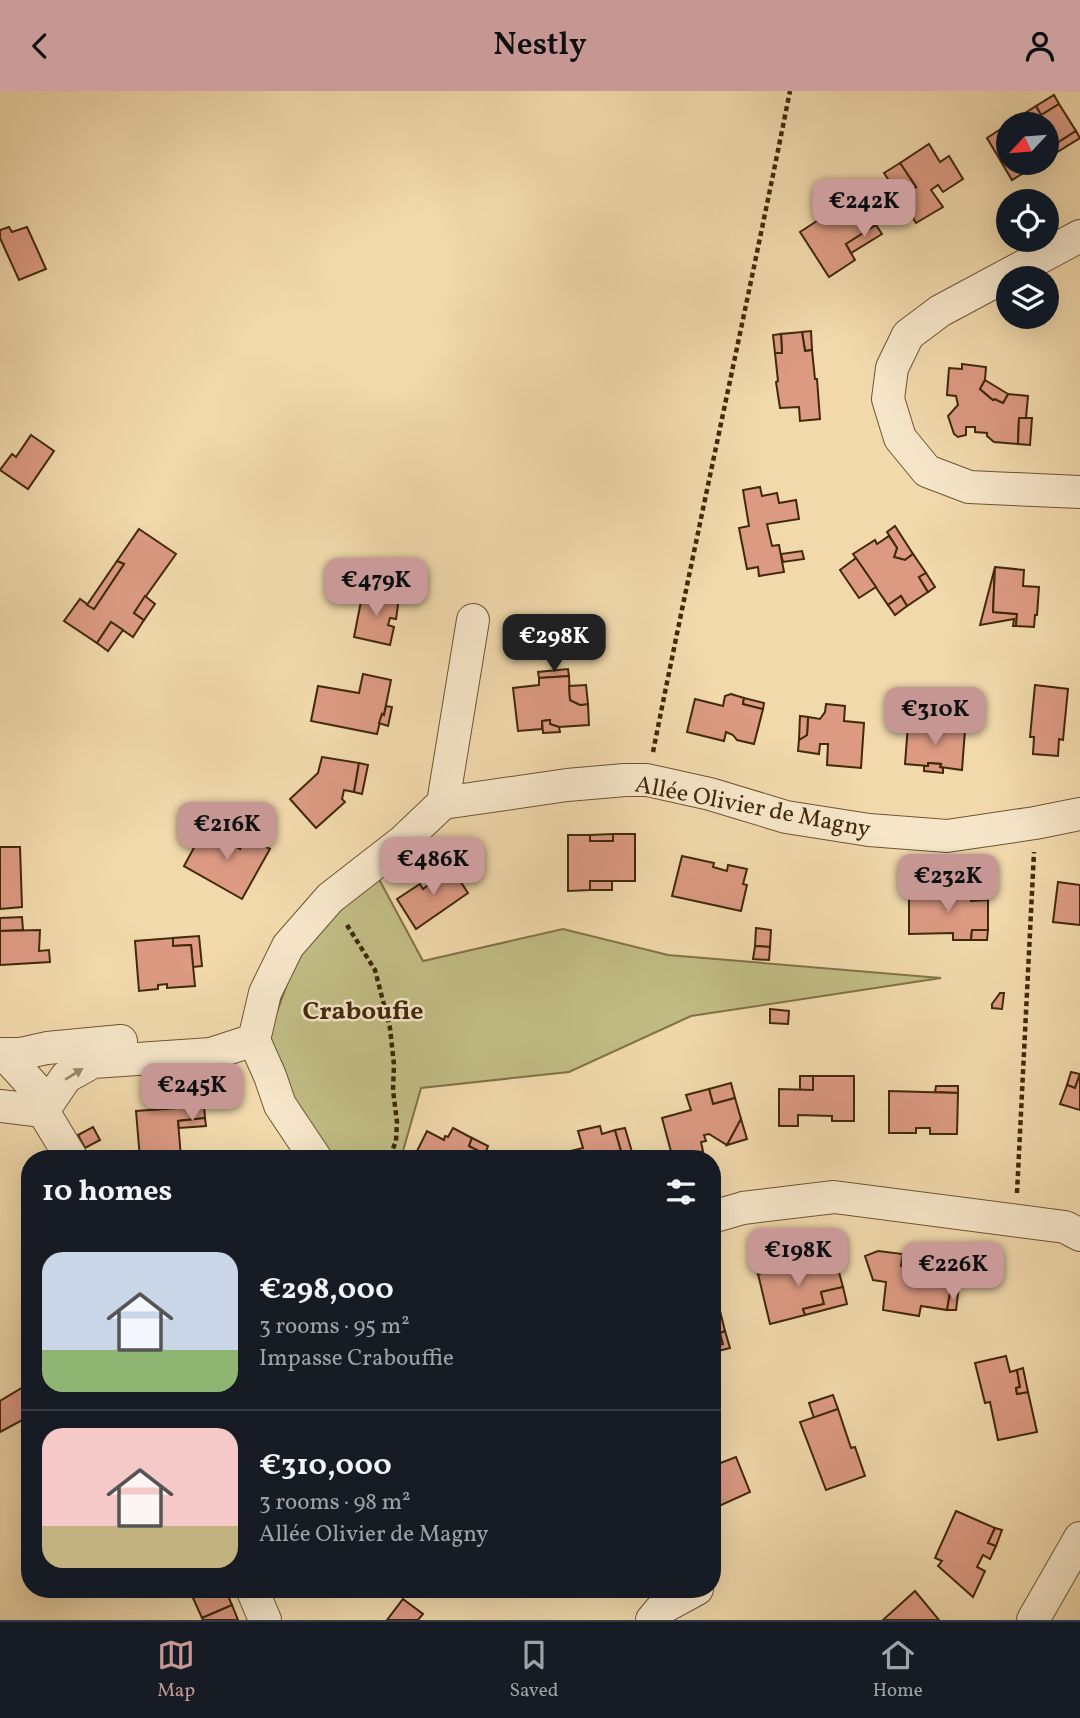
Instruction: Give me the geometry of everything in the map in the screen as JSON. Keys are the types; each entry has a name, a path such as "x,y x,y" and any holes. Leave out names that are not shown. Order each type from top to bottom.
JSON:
{"street":[{"path":"1080,236 940,311 908,335 892,368 888,399 900,438 927,471 969,487 1080,492"},
{"path":"310,1150 280,1105 271,1076 254,1040 265,993 288,946 330,898 402,842 443,803 473,620"},
{"name":"Allée Olivier de Magny","path":"443,803 567,785 647,780 710,794 786,817 869,830 947,836 1080,814"},
{"path":"3,1055 173,1035 214,1033 254,1040"},
{"path":"44,1111 66,1077 93,1062 211,1054 254,1040"},
{"path":"3,1055 36,1089 44,1111 67,1150"},
{"path":"0,1106 44,1111"},
{"path":"721,1214 743,1208 834,1197 1065,1227 1080,1235"},
{"path":"1033,1620 1080,1538"},
{"path":"256,1598 265,1620"},
{"path":"652,1620 662,1608 680,1598"}],"path":[{"path":"647,780 790,91"},
{"path":"1016,1221 1035,823"},
{"path":"330,898 374,970 390,1028 397,1122 392,1150"}],"shaded area":[{"path":"373,868 423,961 563,929 668,955 941,978 691,1016 569,1072 421,1088 403,1150 322,1150 295,1111 269,1034 297,956"}],"building":[{"path":"1054,95 1059,104 1046,112 1039,112 1036,106"},
{"path":"1059,104 1076,131 1059,142 1059,112 1046,112"},
{"path":"1036,106 1039,112 1027,112"},
{"path":"1076,131 1080,138 1059,151 1059,142"},
{"path":"996,132 996,153 987,138"},
{"path":"929,144 940,162 949,156 963,179 943,192 938,185 931,190 943,207 916,223 900,197 916,187 900,163"},
{"path":"900,163 916,187 900,197 884,173"},
{"path":"857,195 876,225 846,244 855,260 829,277 800,232"},
{"path":"876,225 882,234 851,253 846,244"},
{"path":"9,227 12,232 27,227 46,269 19,280 0,238 0,230"},
{"path":"811,331 812,350 805,351 802,332"},
{"path":"802,332 805,351 812,350 820,419 800,421 799,407 780,408 775,353 782,353 781,334"},
{"path":"781,334 782,353 775,353 773,335"},
{"path":"962,364 986,367 985,380 980,389 993,400 1003,403 1008,394 1028,396 1026,418 1019,418 1018,444 994,442 987,433 975,432 975,427 966,427 966,435 958,437 954,434 948,416 958,405 956,396 947,395 949,368 962,369"},
{"path":"985,380 1008,394 1003,403 993,400 980,389"},
{"path":"1019,418 1032,418 1030,445 1018,444"},
{"path":"31,435 54,451 28,489 0,470 12,454 16,457"},
{"path":"760,487 762,496 777,493 779,503 796,500 799,519 767,524 772,546 779,545 784,572 759,576 758,567 747,569 739,528 749,526 743,490"},
{"path":"895,526 913,554 905,560 894,557 897,548 887,532"},
{"path":"139,529 176,554 134,613 144,620 133,637 111,622 97,643 64,621 80,599 94,609 124,564 117,561"},
{"path":"889,536 897,548 894,557 905,560 913,554 926,573 919,577 928,592 907,606 901,596 888,605 853,554 875,540 877,544"},
{"path":"802,551 804,559 783,562 781,554"},
{"path":"856,558 876,587 859,598 840,570"},
{"path":"117,561 124,564 94,609 87,605"},
{"path":"995,567 993,612 1017,614 1016,626 1013,626 1014,619 980,625"},
{"path":"995,567 1024,570 1023,586 1039,587 1034,627 1016,626 1017,614 993,612"},
{"path":"926,573 935,587 928,592 919,577"},
{"path":"363,591 399,598 396,619 390,618 388,625 394,627 390,645 354,637"},
{"path":"145,596 155,604 144,620 134,613"},
{"path":"901,596 907,606 895,615 888,605"},
{"path":"111,622 123,630 108,651 97,643"},
{"path":"568,669 569,676 539,678 538,672"},
{"path":"363,674 391,680 377,734 311,721 318,686 359,693"},
{"path":"569,676 570,700 580,705 588,704 589,725 559,727 550,724 550,720 542,721 542,729 518,731 513,688 539,685 539,678"},
{"path":"586,685 588,704 580,705 570,700 569,686"},
{"path":"1035,685 1068,689 1063,740 1059,739 1058,756 1033,754 1034,737 1030,737"},
{"path":"731,694 744,698 743,704 763,709 754,744 737,740 726,732 724,741 687,732 695,699 723,706 725,696"},
{"path":"744,698 764,703 763,709 743,704"},
{"path":"826,704 845,706 844,721 864,723 861,768 827,765 828,744 820,744 819,754 798,751 799,740 807,735 808,717 820,719"},
{"path":"386,706 392,707 388,726 379,723"},
{"path":"800,716 808,717 807,735 799,740"},
{"path":"550,720 550,724 559,727 560,732 543,733 542,721"},
{"path":"908,725 965,730 962,770 940,767 941,764 905,764"},
{"path":"322,757 359,763 354,792 344,790 342,799 345,802 316,828 290,799 318,773"},
{"path":"359,763 368,765 362,794 354,792"},
{"path":"928,763 941,764 943,773 924,771 924,766 928,766"},
{"path":"204,829 240,849 248,837 270,849 242,899 184,866"},
{"path":"613,834 613,841 590,841 590,835"},
{"path":"613,834 635,834 635,881 590,881 590,890 568,891 568,835 590,835 590,841 613,841"},
{"path":"0,847 20,847 22,907 0,909"},
{"path":"682,856 714,863 713,867 727,871 728,865 747,869 743,884 747,885 741,911 672,896"},
{"path":"449,864 468,893 416,929 397,899 420,884 423,889 432,882 429,878"},
{"path":"590,881 612,881 612,890 590,890"},
{"path":"1058,882 1080,885 1080,925 1053,922"},
{"path":"971,888 971,901 988,900 988,930 972,930 971,940 953,940 953,933 909,934 909,893 944,893 944,898 953,897 953,889"},
{"path":"22,917 23,930 0,931 0,918"},
{"path":"756,928 771,930 770,947 755,946"},
{"path":"40,930 39,951 49,950 50,962 0,965 0,931"},
{"path":"972,930 988,930 987,940 971,940"},
{"path":"199,936 202,966 193,967 191,945 173,946 173,938"},
{"path":"173,938 173,946 191,945 195,986 167,988 167,984 158,985 158,989 139,991 135,941"},
{"path":"755,946 770,947 769,960 753,959"},
{"path":"1000,993 1004,993 1002,1009 992,1008 992,1004"},
{"path":"770,1009 789,1011 788,1024 770,1023"},
{"path":"1071,1072 1080,1074 1075,1088 1067,1085"},
{"path":"1080,1074 1080,1110 1060,1104 1067,1085 1075,1088"},
{"path":"800,1076 813,1076 813,1090 800,1090"},
{"path":"813,1076 854,1076 854,1121 832,1121 832,1116 798,1115 798,1126 779,1126 779,1089 813,1090"},
{"path":"731,1083 735,1098 713,1104 709,1089"},
{"path":"936,1086 958,1086 958,1093 935,1092"},
{"path":"709,1089 713,1104 735,1098 741,1119 727,1145 709,1134 704,1135 706,1141 701,1142 703,1150 671,1150 662,1118 691,1110 686,1095"},
{"path":"889,1091 958,1093 957,1134 930,1134 930,1128 916,1128 916,1133 889,1133"},
{"path":"203,1092 205,1118 178,1121 180,1150 139,1150 136,1111 177,1108 176,1094"},
{"path":"205,1118 206,1126 179,1128 178,1121"},
{"path":"741,1119 747,1139 727,1145"},
{"path":"600,1126 602,1134 615,1130 621,1150 575,1150 583,1148 578,1131"},
{"path":"93,1127 100,1140 85,1148 78,1135"},
{"path":"453,1128 472,1138 469,1146 477,1150 418,1150 427,1131 444,1140 445,1136 448,1137"},
{"path":"625,1128 631,1150 621,1150 615,1130"},
{"path":"472,1138 488,1146 486,1150 477,1150 469,1146"},
{"path":"878,1251 903,1254 901,1266 912,1268 911,1275 924,1277 924,1270 961,1274 958,1294 950,1293 947,1310 921,1306 919,1316 883,1310 886,1282 873,1280 865,1256"},
{"path":"834,1254 843,1287 821,1292 824,1304 803,1309 805,1315 770,1324 758,1274 790,1266 793,1276 807,1272 804,1262"},
{"path":"788,1258 790,1266 758,1274 755,1267"},
{"path":"926,1260 962,1264 961,1274 924,1270"},
{"path":"843,1287 847,1304 805,1315 803,1309 824,1304 821,1292"},
{"path":"950,1293 958,1294 956,1310 947,1310"},
{"path":"721,1315 725,1331 721,1333"},
{"path":"725,1331 730,1348 721,1350 721,1333"},
{"path":"1006,1356 1010,1372 1017,1370 1020,1387 1016,1388 1017,1394 1028,1392 1037,1432 998,1440 990,1402 985,1403 975,1363"},
{"path":"1023,1368 1028,1392 1017,1394 1016,1388 1020,1387 1017,1370"},
{"path":"21,1388 21,1421 0,1432 0,1401"},
{"path":"833,1395 838,1409 814,1418 809,1403"},
{"path":"838,1409 851,1448 855,1447 865,1476 826,1490 800,1422"},
{"path":"736,1457 750,1492 721,1505 721,1463"},
{"path":"956,1511 995,1528 988,1543 996,1546 990,1559 983,1555 977,1567 985,1571 973,1597 938,1566 942,1561 935,1558"},
{"path":"995,1528 1002,1530 996,1546 988,1543"},
{"path":"915,1591 939,1620 883,1620"},
{"path":"193,1598 229,1598 232,1605 202,1618"},
{"path":"403,1599 423,1614 418,1620 387,1620"},
{"path":"232,1605 238,1620 202,1618"}],"district":[{"name":"Craboufie","path":"363,1010"}]}
